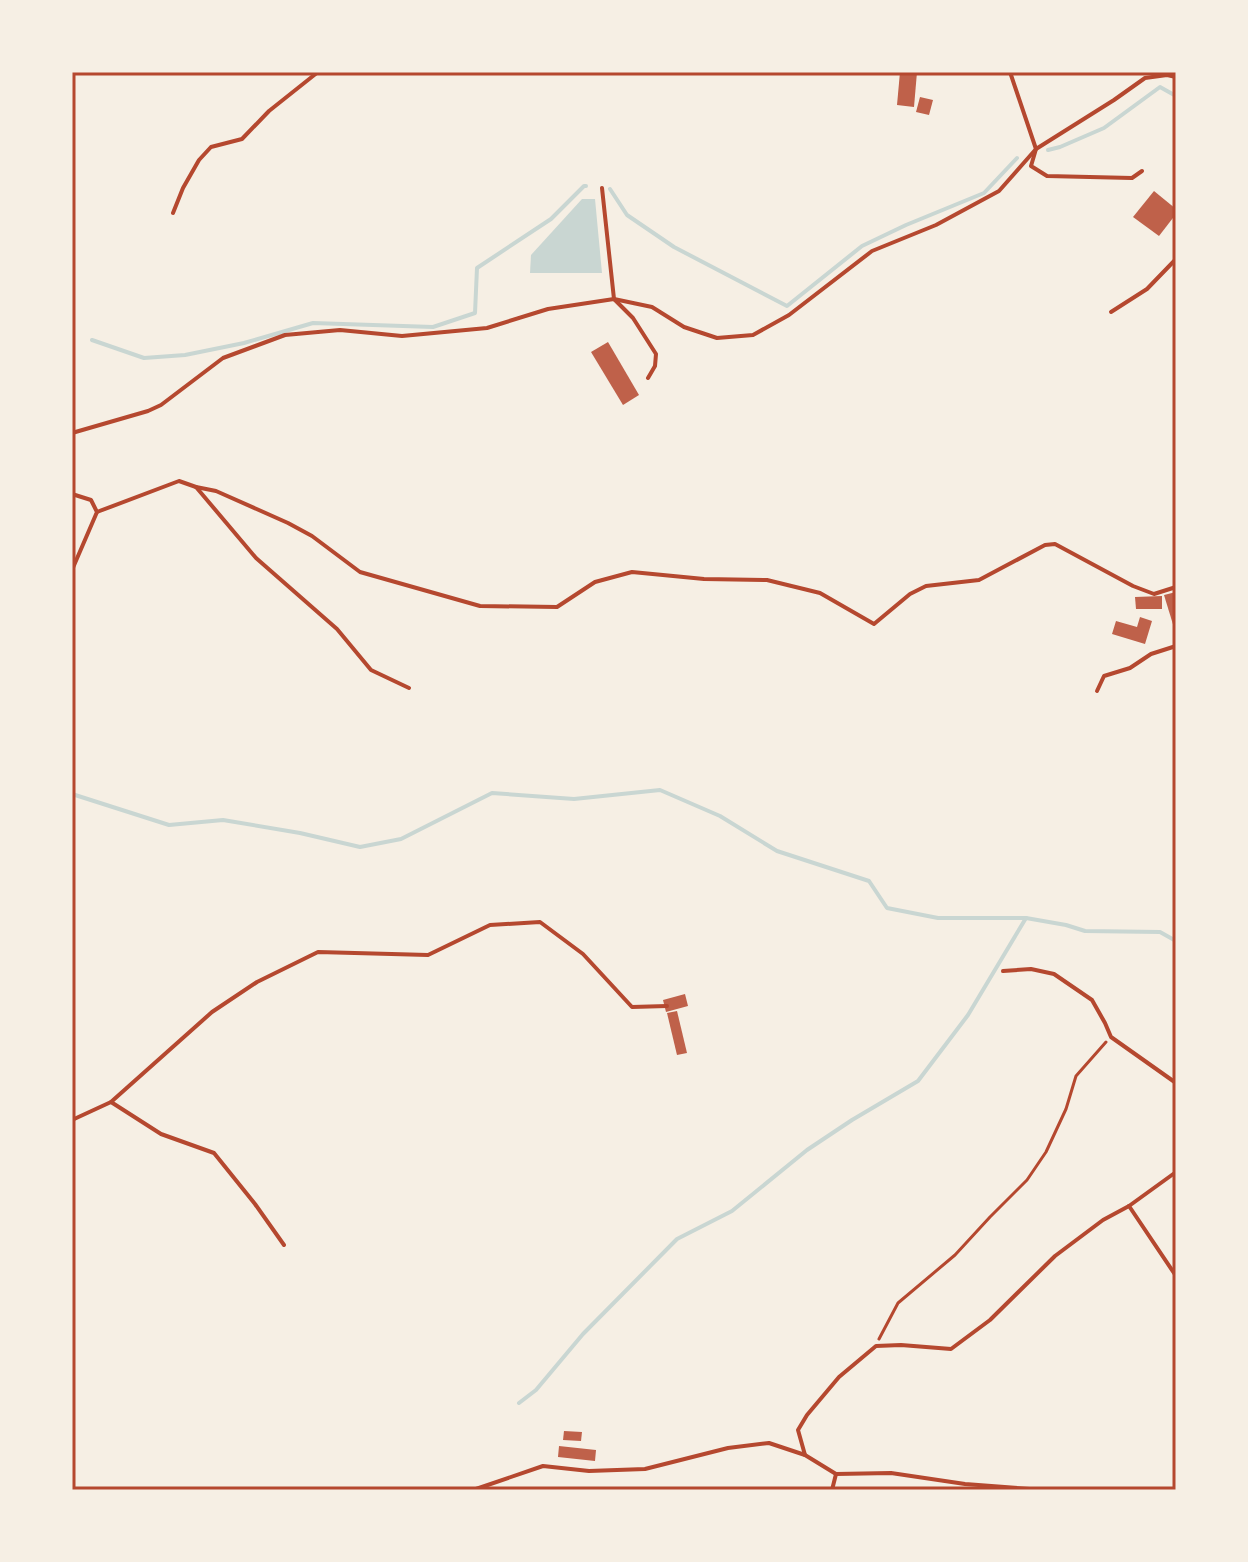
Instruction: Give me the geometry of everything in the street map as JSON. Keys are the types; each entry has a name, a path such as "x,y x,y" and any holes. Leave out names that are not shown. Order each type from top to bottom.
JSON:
{"lane":[{"path":"173,213 199,160 211,147 242,139 269,111 318,72"},
{"path":"1010,72 1036,149 1031,166 1047,176 1132,178 1142,171"},
{"path":"72,433 148,411 161,405 223,358 285,335 340,330 402,336 487,328 548,309 614,299 652,307 684,327 717,338 753,335 789,315 872,251 936,225 999,191 1036,149 1145,78 1176,77"},
{"path":"602,188 614,299 633,318 656,354 655,366 648,378"},
{"path":"1111,312 1147,289 1176,259"},
{"path":"72,570 97,512 179,481 216,491 288,523 312,536 360,572 480,606 557,607 595,582 632,572 704,579 767,580 820,593 874,624 910,594 926,586 979,580 1045,545 1055,544 1154,594 1176,587"},
{"path":"196,487 256,558 337,629 371,670 409,688"},
{"path":"72,494 91,500 97,512"},
{"path":"1097,691 1104,676 1130,668 1151,654 1176,646"},
{"path":"72,1120 111,1102 212,1012 257,982 318,952 428,955 490,925 540,922 583,954 632,1007 667,1006"},
{"path":"1003,971 1031,969 1054,974 1092,1000 1111,1037 1176,1083"},
{"path":"111,1102 161,1134 214,1153 284,1245"},
{"path":"805,1455 798,1430 807,1415 839,1377 876,1346 951,1349 990,1320 1055,1256 1176,1172"},
{"path":"1129,1206 1176,1276"},
{"path":"473,1490 543,1466 589,1471 645,1469 728,1448 769,1443 805,1455 836,1474 891,1473 965,1484 1043,1490"},
{"path":"832,1490 836,1474"}],"path":[{"path":"876,1346 898,1303 955,1255 1027,1180 1046,1152 1066,1109 1076,1076 1111,1037"}],"shaded area":[{"path":"582,199 595,199 602,273 530,273 531,255"}],"building":[{"path":"900,72 917,72 914,107 897,105"},
{"path":"920,97 933,100 929,115 916,112"},
{"path":"1154,191 1176,209 1176,214 1159,236 1133,217"},
{"path":"608,342 639,395 623,405 591,352"},
{"path":"1176,592 1176,631 1175,631 1164,595"},
{"path":"1162,596 1162,609 1136,609 1135,597"},
{"path":"1140,617 1152,621 1145,644 1112,634 1116,621 1137,627"},
{"path":"685,994 688,1006 666,1012 663,1000"},
{"path":"677,1011 687,1053 677,1055 667,1013"},
{"path":"564,1431 582,1432 581,1441 563,1440"},
{"path":"559,1446 596,1450 595,1461 558,1457"}],"waterway":[{"path":"1048,150 1104,128 1160,87 1176,96"},
{"path":"610,189 627,215 674,247 787,306 862,246 984,193 1017,158"},
{"path":"92,340 144,358 185,355 244,343 313,323 433,327 475,313 477,268 551,219 586,186"},
{"path":"72,794 169,825 223,820 360,847 401,839 492,793 574,799 660,790 720,816 777,851 869,881 887,908 938,918 1026,918 1085,931 1160,932 1176,941"},
{"path":"519,1403 536,1390 583,1334 677,1239 732,1211 807,1150 918,1081 968,1015 1026,918"}]}
